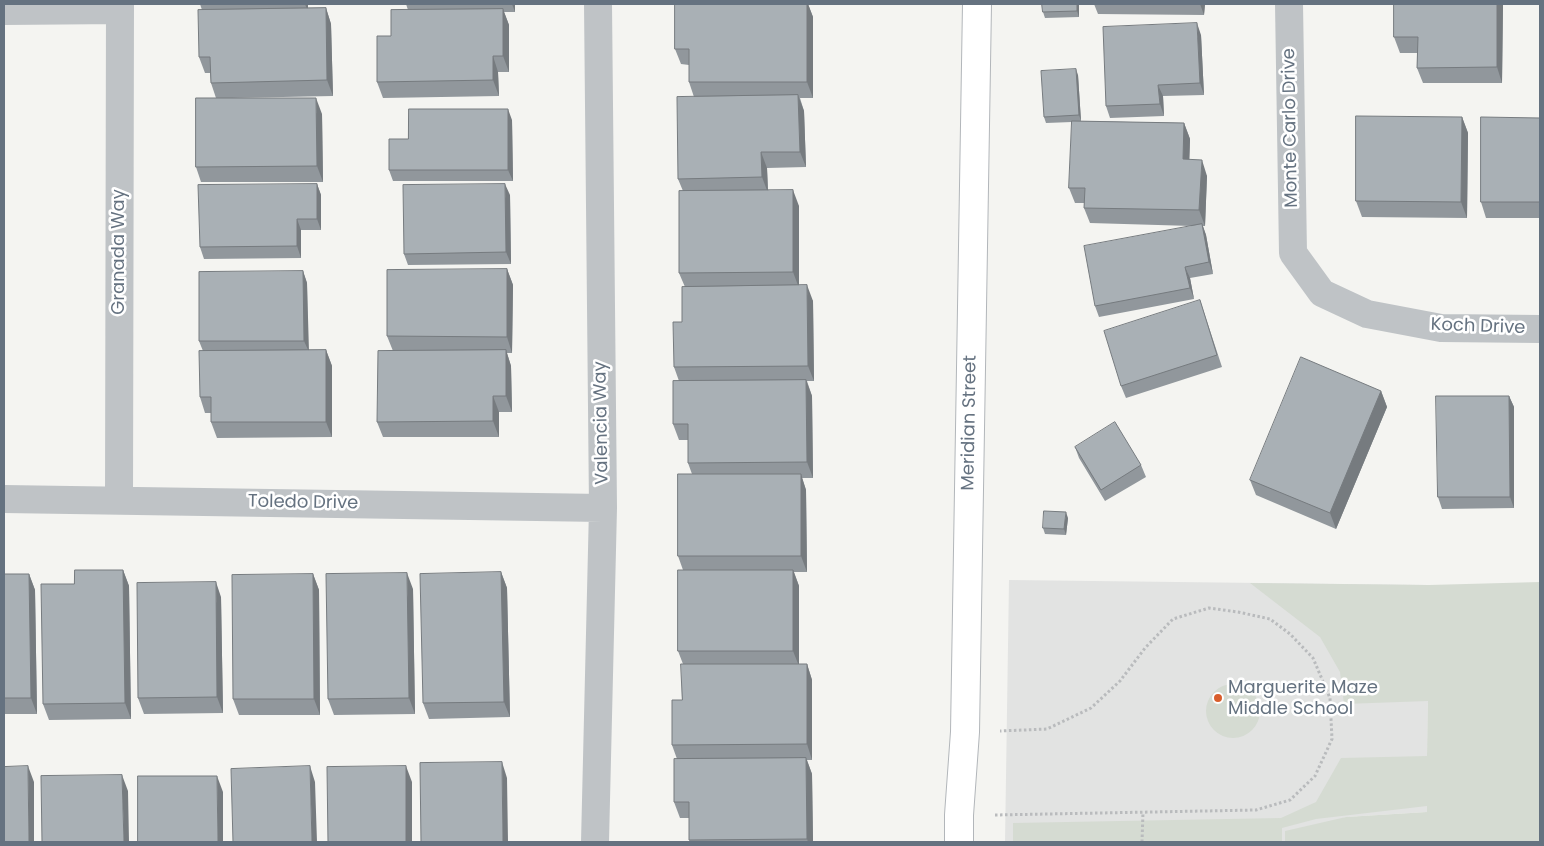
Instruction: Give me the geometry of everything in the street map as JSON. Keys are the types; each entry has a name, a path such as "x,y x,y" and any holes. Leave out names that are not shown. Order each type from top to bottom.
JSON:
{"street":[{"name":"Valencia Way","path":"595,842 603,508 598,4"},
{"name":"Meridian Street","path":"959,842 965,732 977,4"},
{"name":"Monte Carlo Drive","path":"1289,4 1293,253"},
{"path":"4,11 120,7"},
{"name":"Granada Way","path":"119,500 120,7"},
{"name":"Koch Drive","path":"1293,253 1322,293 1367,314 1441,328 1540,329"},
{"name":"Toledo Drive","path":"4,499 603,508"}],"path":[{"path":"959,815 1256,810 1290,800 1315,776 1332,739 1330,698 1313,658 1290,634 1270,620 1238,612 1209,608 1173,619 1145,648 1120,681 1091,708 1047,729 965,732"},
{"path":"1142,842 1144,812"}],"shaded area":[{"name":"Marguerite Maze Middle School","path":"1009,580 1429,585 1427,812 1346,817 1285,842 1005,842"},
{"path":"1540,582 1540,842 1285,842 1285,831 1346,817 1427,812 1427,806 1316,819 1282,828 1282,842 1013,842 1013,823 1281,818 1316,802 1341,758 1427,756 1428,701 1344,704 1340,672 1320,637 1250,583 1429,585"},
{"path":"1228,684 1238,684 1248,688 1256,696 1260,711 1256,726 1248,734 1238,738 1228,738 1218,734 1210,726 1206,716 1206,706 1210,696 1218,688"}],"building":[{"path":"675,4 807,4 807,82 689,82 689,49 675,49"},
{"path":"1042,4 1077,4 1077,11 1043,12"},
{"path":"1394,4 1497,4 1497,67 1417,68 1418,37 1394,37"},
{"path":"326,8 327,80 211,83 210,57 199,57 198,10"},
{"path":"503,9 503,56 493,56 493,80 377,82 377,36 391,36 391,10"},
{"path":"1197,23 1200,83 1158,85 1160,104 1106,106 1103,27"},
{"path":"1076,69 1079,115 1044,117 1041,71"},
{"path":"798,95 800,152 761,152 762,177 678,179 677,97"},
{"path":"196,98 316,98 317,166 196,167"},
{"path":"409,109 508,109 508,170 389,170 389,139 408,139"},
{"path":"1356,116 1462,117 1461,202 1356,201"},
{"path":"1481,117 1540,118 1540,202 1481,202"},
{"path":"1072,121 1184,123 1183,159 1202,160 1199,210 1084,208 1085,188 1069,188"},
{"path":"317,184 317,219 297,219 297,246 200,247 198,185"},
{"path":"505,184 506,252 404,254 403,185"},
{"path":"793,190 793,272 679,273 679,191"},
{"path":"1202,224 1209,262 1185,267 1190,288 1095,306 1084,246"},
{"path":"507,269 507,337 387,336 387,270"},
{"path":"303,271 304,341 199,341 199,272"},
{"path":"807,285 808,366 674,367 673,322 682,322 682,287"},
{"path":"1200,300 1217,355 1121,386 1104,331"},
{"path":"326,350 326,422 211,422 211,397 200,397 199,351"},
{"path":"506,350 506,396 493,396 493,421 377,422 378,351"},
{"path":"1301,357 1381,391 1330,513 1250,480"},
{"path":"806,380 807,462 688,463 688,424 673,424 673,381"},
{"path":"1436,396 1509,396 1510,497 1438,497"},
{"path":"1115,422 1141,465 1101,490 1075,447"},
{"path":"678,474 801,474 801,556 678,556"},
{"path":"1044,511 1066,512 1064,529 1043,528"},
{"path":"75,570 123,570 125,703 43,704 41,584 74,584"},
{"path":"678,570 793,570 793,651 678,651"},
{"path":"501,572 504,702 423,703 420,574"},
{"path":"407,573 409,698 328,699 326,574"},
{"path":"4,574 29,574 31,698 4,698"},
{"path":"313,574 314,699 233,699 232,575"},
{"path":"216,582 217,697 138,698 137,583"},
{"path":"681,664 807,664 807,744 672,745 672,700 682,700"},
{"path":"806,758 807,839 689,840 689,802 674,802 674,759"},
{"path":"502,762 503,842 421,842 420,763"},
{"path":"28,766 29,842 4,842 4,767"},
{"path":"310,766 312,842 233,842 231,769"},
{"path":"406,766 406,842 328,842 327,767"},
{"path":"122,775 124,842 42,842 41,776"},
{"path":"138,776 217,776 218,842 138,842"}],"place":[{"name":"Marguerite Maze Middle School","path":"1218,698"}]}
